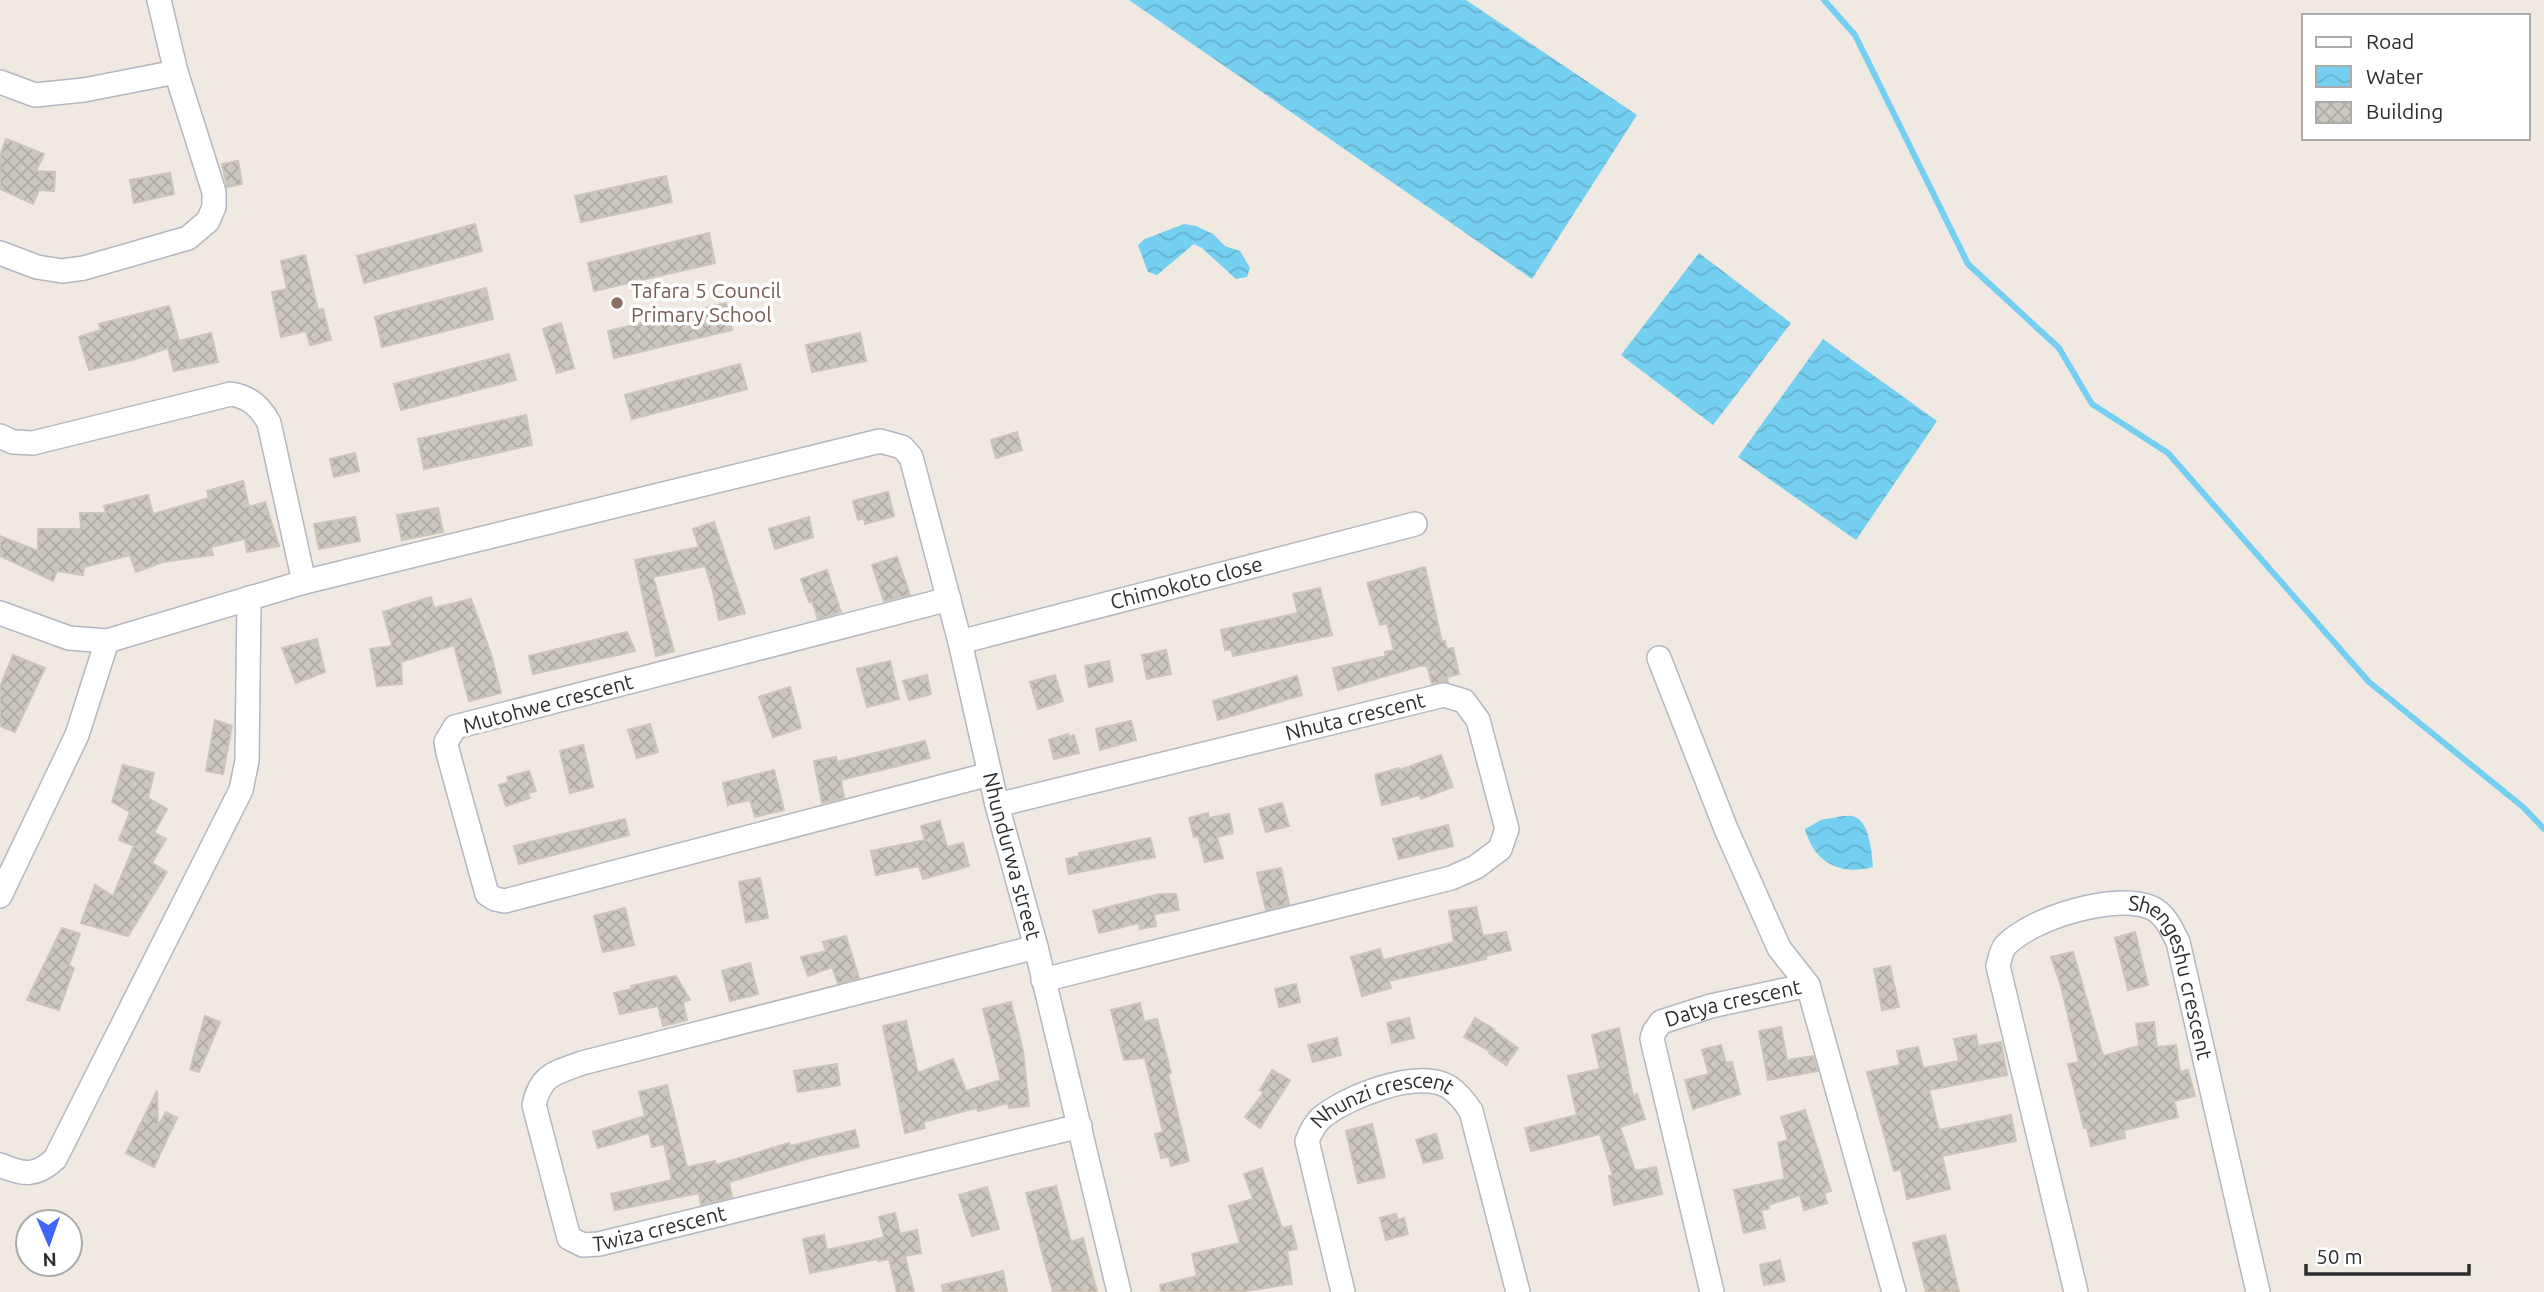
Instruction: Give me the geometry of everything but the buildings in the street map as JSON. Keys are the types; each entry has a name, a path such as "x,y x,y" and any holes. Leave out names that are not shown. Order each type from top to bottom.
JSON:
{"street":[{"path":"0,253 37,267 62,271 84,268 188,238 208,221 214,207 214,192 176,72 159,0"},
{"path":"0,82 35,95 84,90 176,72"},
{"path":"0,436 13,442 33,443 231,394 246,397 263,411 269,423 304,582 107,641 69,638 0,613"},
{"name":"Nhundurwa street","path":"304,582 880,441 902,447 911,457 960,642 997,805 1036,947 1119,1292"},
{"name":"Chimokoto close","path":"960,642 1415,524"},
{"path":"0,1165 13,1171 28,1173 42,1171 55,1159 241,790 247,761 248,598"},
{"name":"Mutohwe crescent","path":"948,599 455,727 446,742 447,753 487,894 505,901 990,774"},
{"path":"0,896 77,735 107,641"},
{"path":"1659,658 1726,829 1779,948 1808,985"},
{"name":"Nhuta crescent","path":"997,805 1444,695 1464,701 1478,720 1507,829 1500,849 1476,867 1451,878 1043,980"},
{"name":"Shengeshu crescent","path":"2076,1292 1998,966 2003,949 2018,934 2084,907 2124,903 2153,908 2169,924 2178,942 2258,1292"},
{"name":"Twiza crescent","path":"1036,947 582,1063 550,1074 538,1089 534,1105 569,1238 583,1245 599,1244 1080,1126"},
{"name":"Datya crescent","path":"1712,1292 1652,1040 1654,1032 1661,1022 1711,1006 1808,985 1894,1292"},
{"name":"Nhunzi crescent","path":"1342,1292 1307,1141 1311,1130 1321,1118 1351,1099 1398,1083 1422,1080 1447,1085 1462,1098 1471,1111 1518,1292"}],"water":[{"path":"1129,0 1466,0 1637,115 1532,279"},
{"path":"1184,224 1213,234 1225,246 1240,251 1250,268 1247,277 1236,279 1194,244 1157,275 1148,272 1138,245 1145,239"},
{"path":"1699,253 1791,323 1713,425 1621,355"},
{"path":"1823,339 1937,421 1856,540 1738,457"},
{"path":"1855,817 1864,826 1873,867 1849,870 1839,868 1822,858 1809,840 1805,829 1821,820"}],"waterway":[{"path":"1824,0 1855,35 1968,264 2059,348 2092,404 2168,453 2369,682 2523,807 2544,829"}],"place":[{"name":"Tafara 5 Council Primary School","path":"617,303"}]}
